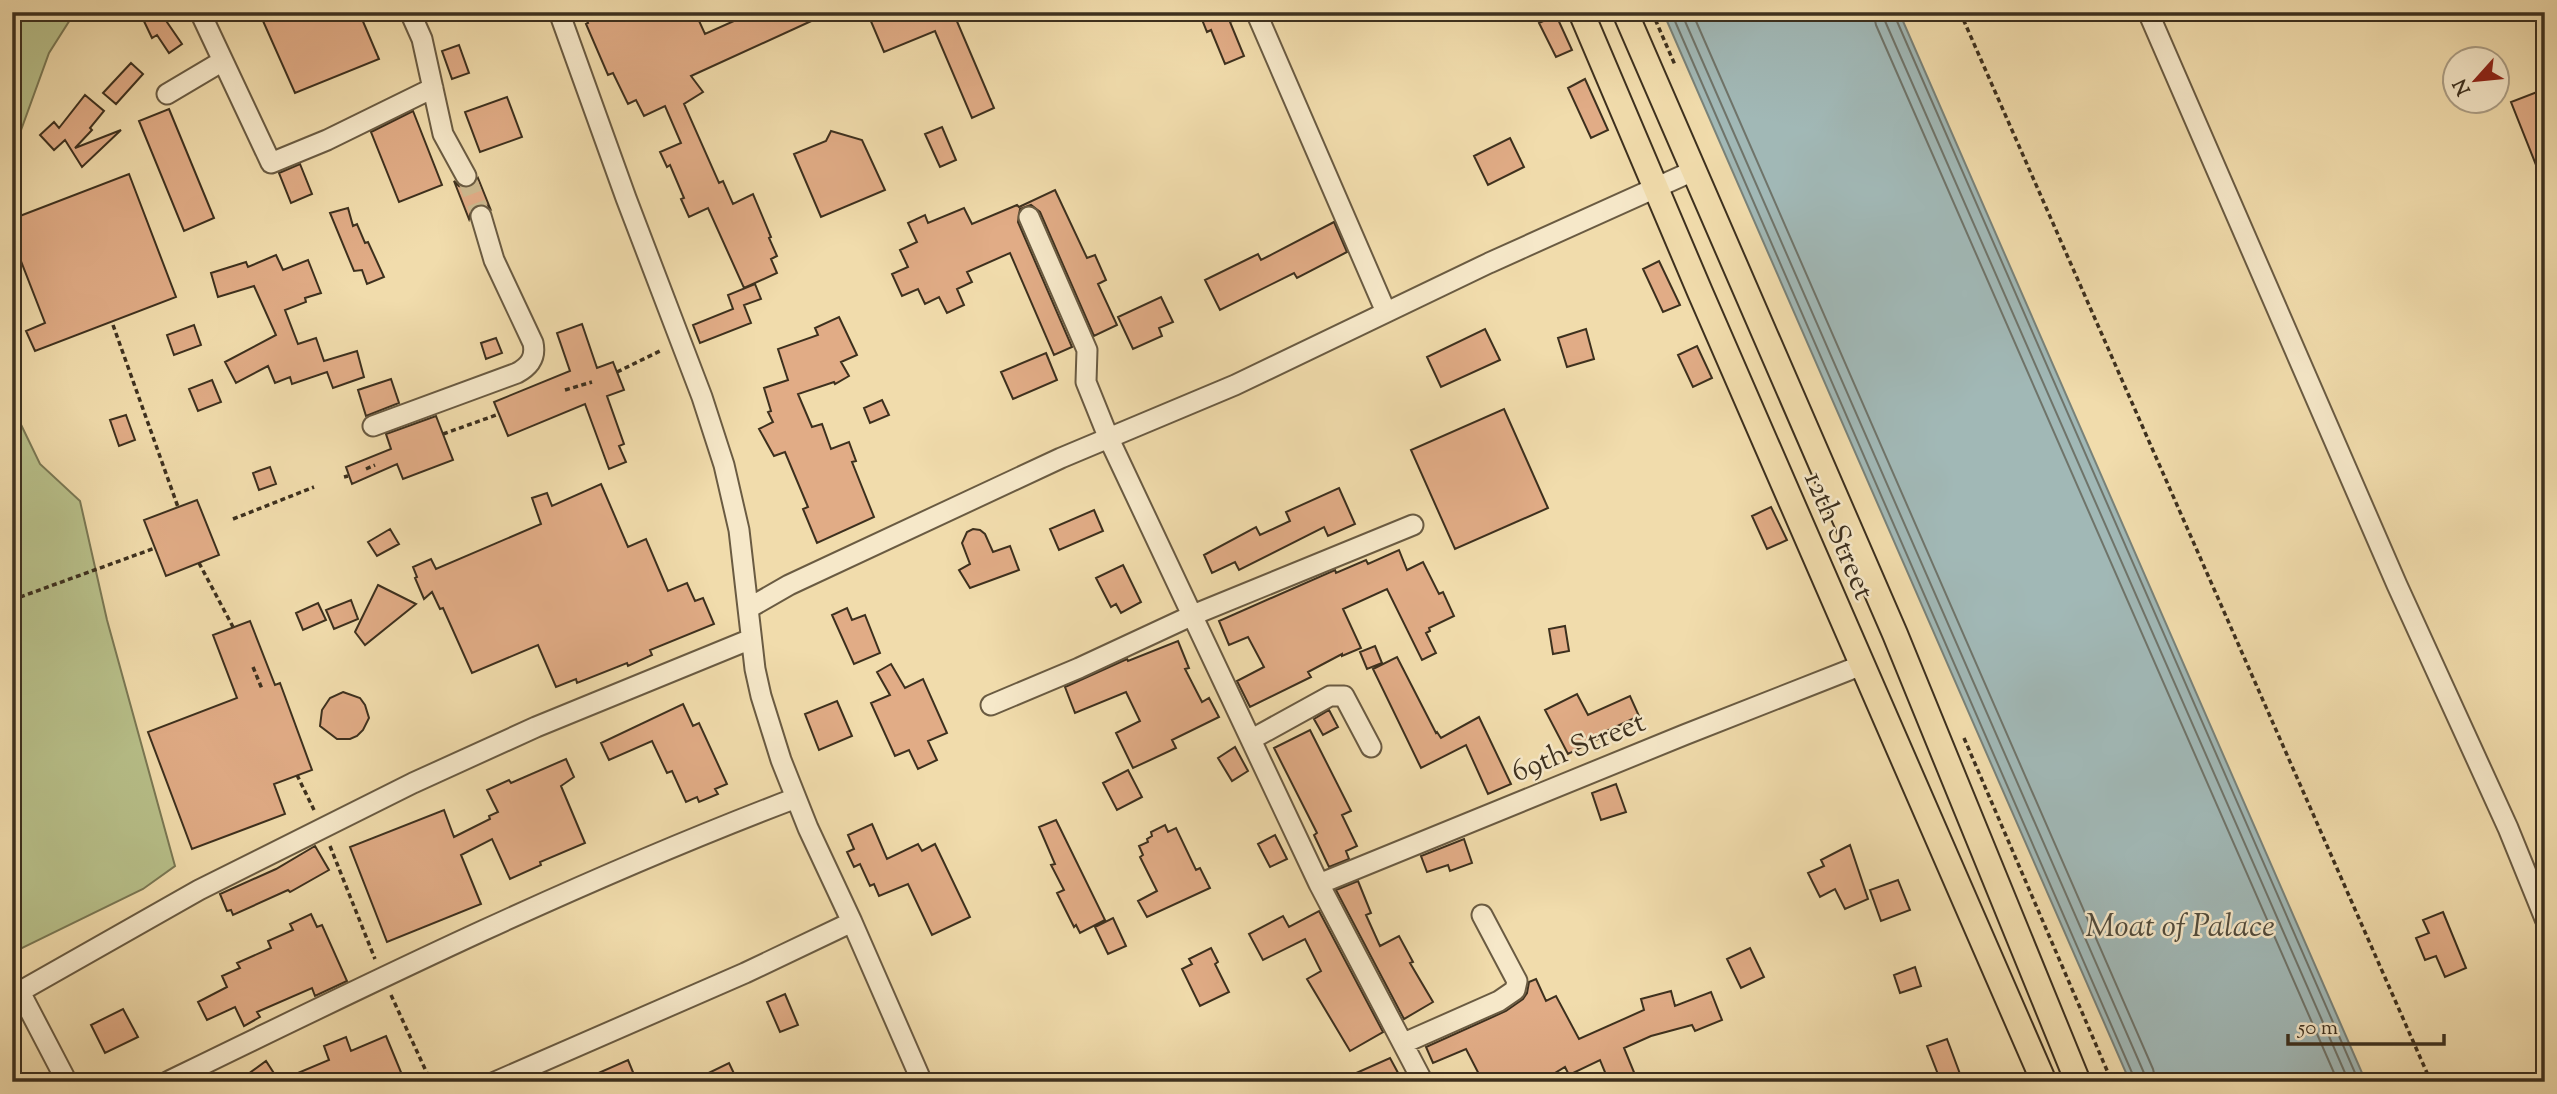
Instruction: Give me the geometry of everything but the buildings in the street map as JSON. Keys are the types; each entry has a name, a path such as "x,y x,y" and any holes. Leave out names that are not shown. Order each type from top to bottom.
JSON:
{"main road":[{"name":"12th Street","path":"1581,12 2044,1082"},
{"name":"12th Street","path":"1625,12 1895,634 2078,1082"}],"street":[{"path":"200,12 271,163 327,140 433,88"},
{"path":"410,12 422,39 443,134 466,176"},
{"path":"559,12 626,198 682,342 724,465 739,530 751,639 761,696 796,798 922,1082"},
{"path":"1256,12 1386,313"},
{"path":"2148,12 2397,584 2543,910"},
{"path":"167,94 222,62"},
{"path":"749,608 823,569 1061,458 1235,385 1510,254 1693,171"},
{"path":"373,425 517,373 531,363 535,350 533,343 494,260 481,216"},
{"path":"1029,217 1087,350 1086,382 1109,439 1319,884 1423,1082"},
{"path":"991,705 1193,615 1413,525"},
{"path":"67,1082 16,994 187,897 413,783 536,727 751,639"},
{"name":"69th Street","path":"1319,884 1684,734 1862,665"},
{"path":"1252,740 1337,694 1344,696 1350,703 1371,747"},
{"path":"167,1082 382,976 570,890 714,829 796,798"},
{"path":"1404,1043 1499,1001 1515,990 1517,981 1482,915"},
{"path":"495,1082 733,978 852,922"}],"path":[{"path":"1960,12 2431,1082"},
{"path":"113,325 178,507"},
{"path":"617,372 682,342"},
{"path":"565,390 592,382"},
{"path":"443,434 499,414"},
{"path":"366,469 375,465"},
{"path":"233,520 314,488"},
{"path":"12,600 155,548"},
{"path":"199,563 233,627"},
{"path":"253,667 262,689"},
{"path":"297,775 323,830 382,976 431,1082"}],"green space":[{"path":"12,12 75,12 49,53 12,155"},
{"path":"12,406 40,464 80,501 107,620 175,866 143,889 12,953"}],"water":[{"name":"Moat of Palace","path":"1663,12 1899,12 2366,1082 2130,1082"}],"tunnel":[{"path":"466,176 481,216"}]}
